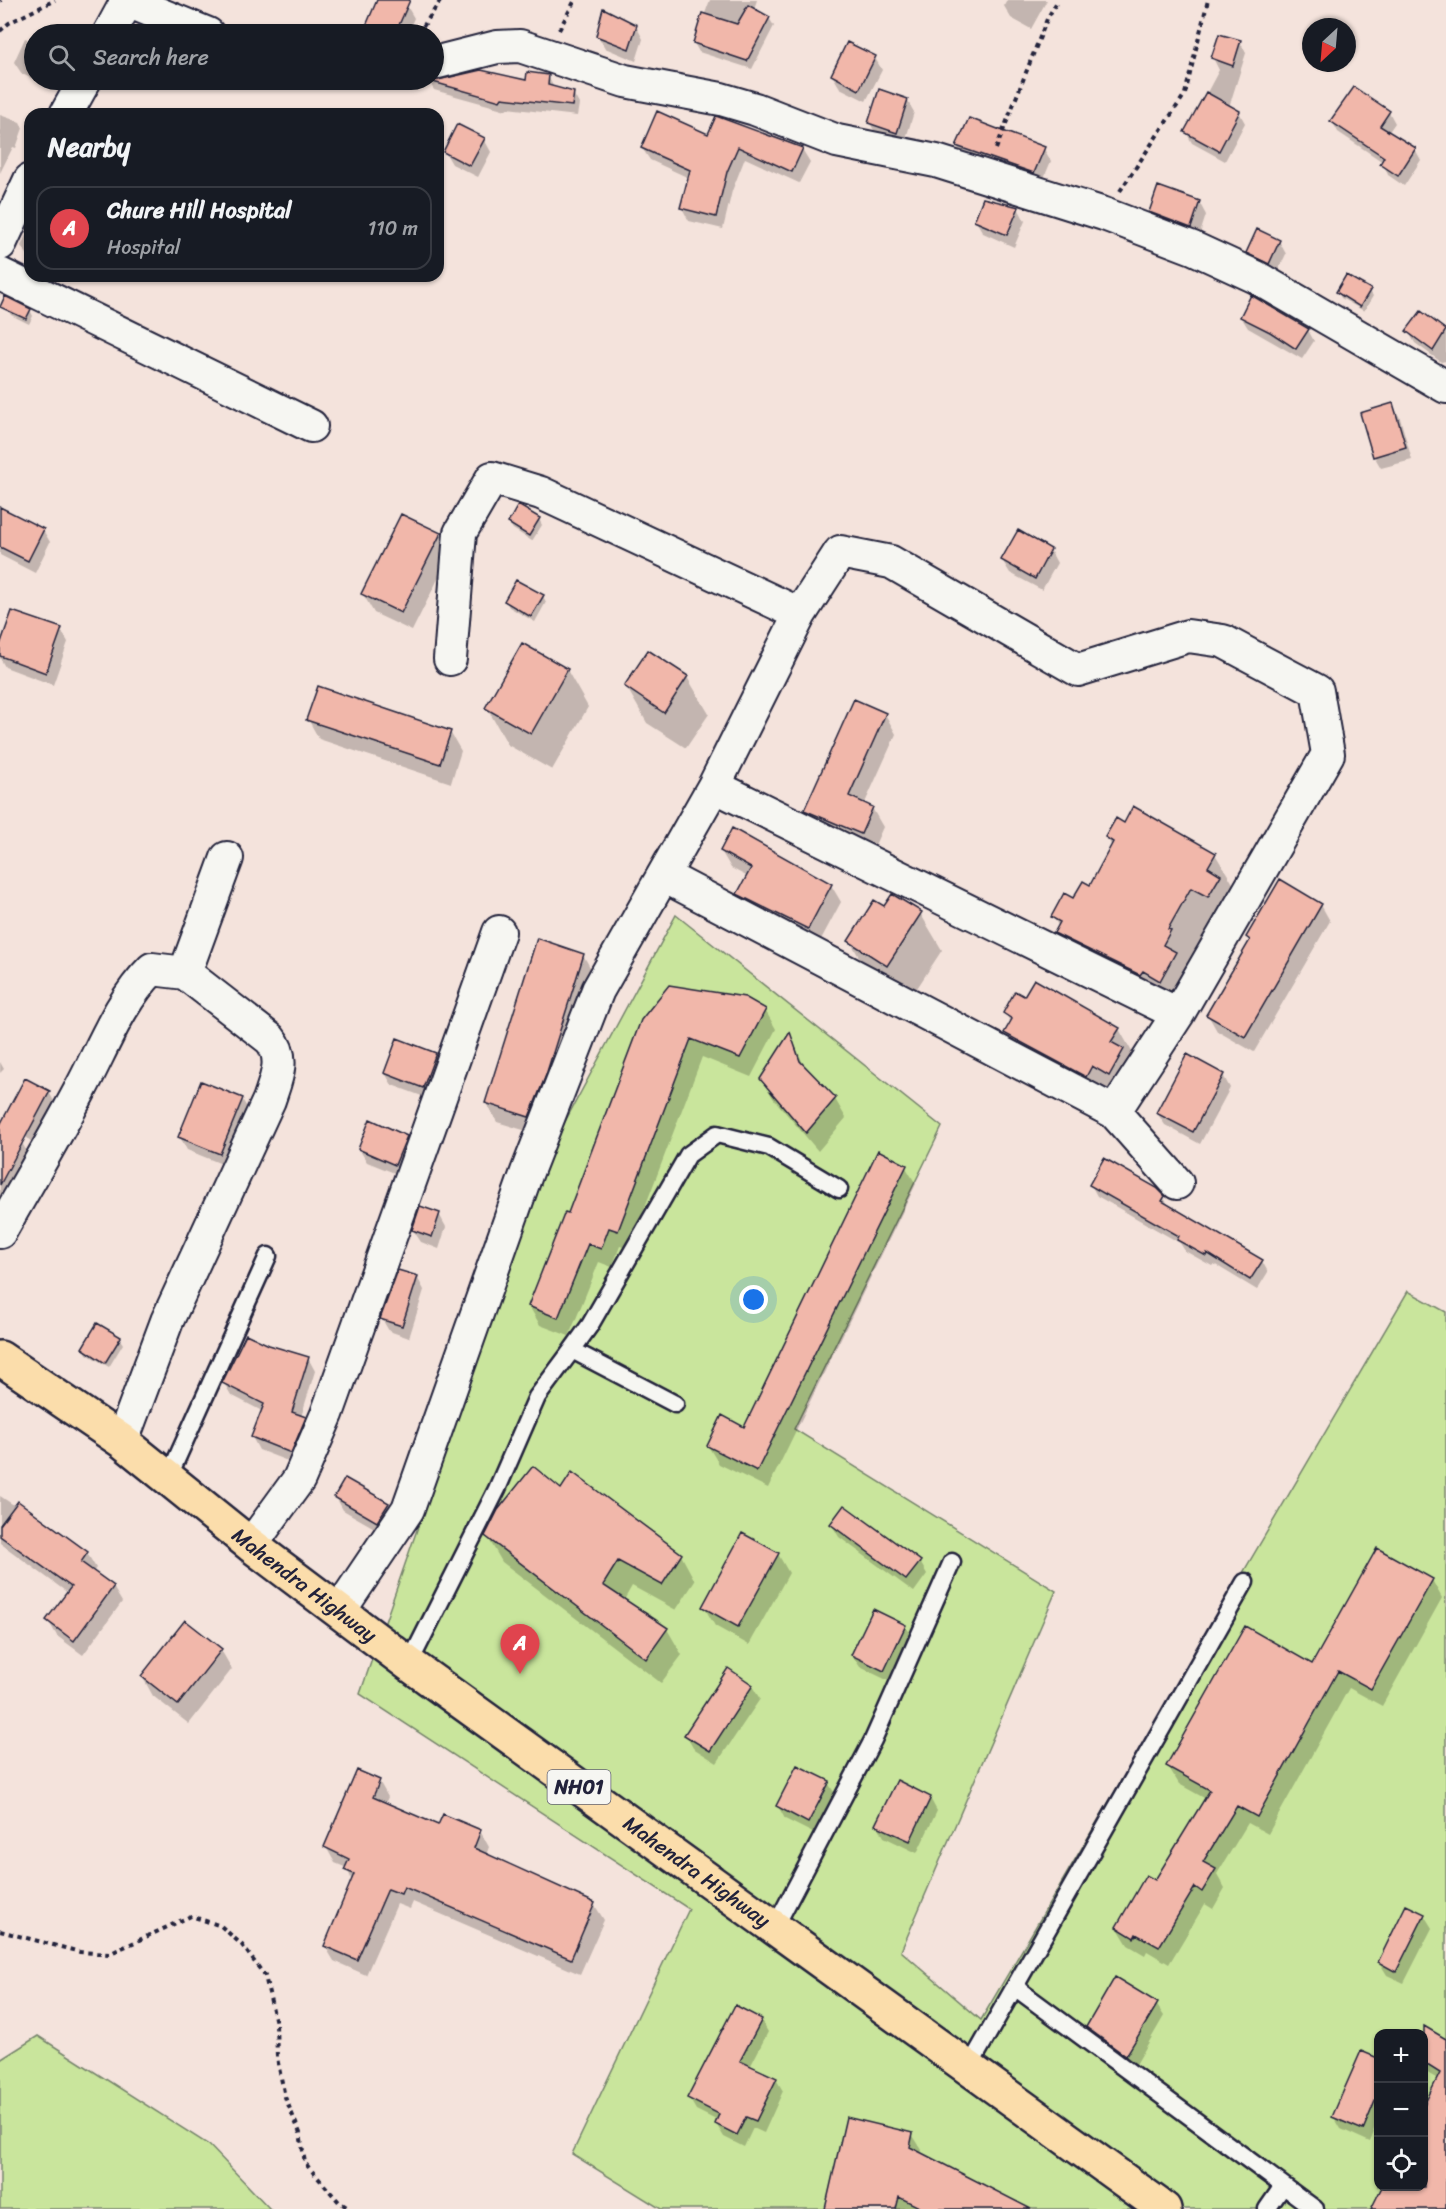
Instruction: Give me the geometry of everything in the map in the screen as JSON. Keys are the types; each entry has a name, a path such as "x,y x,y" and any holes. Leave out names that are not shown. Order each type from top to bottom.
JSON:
{"highway":[{"name":"Mahendra Highway","path":"0,1358 122,1441 251,1545 409,1664 1164,2209"}],"street":[{"path":"114,24 126,1 182,24"},
{"path":"444,60 497,47 520,46 625,81 721,99 755,109 837,141 936,161 1104,214 1194,248 1256,277 1350,329 1446,387"},
{"path":"69,108 79,90"},
{"path":"0,244 24,193"},
{"path":"0,274 311,426"},
{"path":"450,659 460,533 492,478 541,493 800,614"},
{"path":"340,1610 408,1509 526,1172 598,990 714,786 800,614 840,552 891,562 1078,670 1188,636 1223,641 1317,691 1328,754 1178,1014 1114,1112"},
{"path":"714,786 1178,1014"},
{"path":"184,973 227,858"},
{"path":"664,876 1114,1112 1177,1184"},
{"path":"251,1545 299,1479 327,1414 499,932"},
{"path":"0,1232 80,1090 109,1032 140,981 152,969 184,973 270,1039 277,1048 279,1068 269,1100 167,1321 122,1441"}],"lane":[{"path":"409,1664 496,1489 537,1397 590,1325 688,1155 717,1134 769,1147 839,1190"},
{"path":"168,1478 268,1256"},
{"path":"572,1350 675,1404"},
{"path":"775,1927 873,1740 952,1562"},
{"path":"968,2069 1245,1582"},
{"path":"1016,1988 1315,2209"},
{"path":"1268,2209 1283,2186"}],"path":[{"path":"0,31 9,23 55,0"},
{"path":"425,24 441,0"},
{"path":"985,178 1047,19 1058,0"},
{"path":"1104,214 1185,94 1208,0"},
{"path":"0,1931 80,1952 109,1954 191,1916 221,1926 242,1945 265,1976 276,2023 277,2058 285,2097 300,2133 305,2163 339,2202 350,2209"}],"green space":[{"path":"676,915 942,1127 794,1429 1056,1591 901,1951 981,2020 1408,1291 1446,1312 1446,2209 661,2209 572,2154 689,1909 360,1694 547,1155"},
{"path":"38,2036 209,2145 270,2209 0,2209 0,2060"}],"building":[{"path":"377,0 410,0 399,24 367,24"},
{"path":"748,5 770,17 747,61 693,43 702,13 737,24"},
{"path":"603,8 637,25 629,49 596,36"},
{"path":"1219,34 1241,40 1233,66 1211,58"},
{"path":"847,42 876,56 859,90 831,75"},
{"path":"481,70 526,80 527,72 549,75 548,85 574,92 572,106 502,98 500,101 444,85 444,79"},
{"path":"1354,87 1390,111 1380,126 1416,148 1398,176 1380,164 1384,157 1330,121"},
{"path":"879,89 908,99 897,133 868,123"},
{"path":"1206,92 1240,111 1219,151 1184,132"},
{"path":"657,111 708,134 716,116 803,148 792,172 738,147 727,172 716,217 680,208 690,170 641,148"},
{"path":"969,118 1045,147 1034,173 956,146"},
{"path":"457,124 485,138 470,166 444,153"},
{"path":"1158,186 1200,201 1191,228 1149,212"},
{"path":"983,198 1019,207 1007,235 974,221"},
{"path":"1257,229 1280,240 1269,264 1246,253"},
{"path":"1346,275 1371,289 1360,307 1336,292"},
{"path":"1251,295 1309,329 1296,349 1270,332 1240,317"},
{"path":"5,296 31,309 26,319 0,307"},
{"path":"1421,311 1446,330 1433,351 1406,331"},
{"path":"1393,403 1406,447 1373,457 1360,413"},
{"path":"518,505 540,518 529,536 508,523"},
{"path":"0,507 44,529 28,561 0,547"},
{"path":"401,514 441,533 401,613 361,594"},
{"path":"1018,530 1051,549 1035,579 1001,560"},
{"path":"516,580 544,595 531,617 504,601"},
{"path":"12,611 62,628 46,673 0,656 0,645"},
{"path":"522,643 568,669 531,734 485,708"},
{"path":"648,650 688,676 664,713 624,686"},
{"path":"318,686 451,731 440,764 306,720"},
{"path":"854,699 886,713 849,796 873,807 861,834 804,810"},
{"path":"1133,806 1216,853 1208,867 1221,875 1208,897 1191,888 1168,929 1171,930 1163,945 1176,952 1160,981 1143,971 1140,975 1054,933 1060,922 1051,917 1064,893 1073,898 1083,881 1090,885 1113,842 1105,837 1116,818 1124,823"},
{"path":"732,828 832,884 808,929 737,894 751,868 720,851"},
{"path":"1280,879 1322,904 1245,1037 1206,1015 1250,940 1246,937"},
{"path":"892,894 922,912 887,966 848,941 874,900 884,906"},
{"path":"537,938 584,954 546,1075 529,1117 485,1103"},
{"path":"1034,979 1120,1028 1111,1042 1124,1049 1109,1076 1092,1066 1086,1077 1004,1033 1012,1019 1003,1013 1015,991 1024,996"},
{"path":"669,985 745,997 766,1009 740,1058 691,1039 618,1231 609,1228 601,1249 588,1244 558,1318 528,1306 565,1212 568,1213 641,1020"},
{"path":"790,1032 800,1061 836,1098 806,1133 760,1079"},
{"path":"397,1038 436,1053 423,1088 384,1073"},
{"path":"1187,1054 1224,1074 1193,1132 1156,1113"},
{"path":"25,1078 50,1091 0,1185 0,1125"},
{"path":"201,1081 243,1098 220,1154 178,1137"},
{"path":"370,1119 407,1136 395,1165 358,1149"},
{"path":"878,1150 907,1165 757,1471 707,1446 722,1415 744,1427"},
{"path":"1104,1158 1157,1188 1165,1196 1162,1201 1263,1260 1250,1280 1207,1253 1206,1256 1177,1240 1179,1236 1089,1185"},
{"path":"420,1206 440,1213 432,1237 412,1230"},
{"path":"398,1270 418,1276 402,1326 380,1319"},
{"path":"97,1323 121,1337 105,1363 82,1348"},
{"path":"246,1334 269,1345 309,1357 292,1412 306,1417 291,1453 251,1437 264,1404 222,1383"},
{"path":"533,1466 561,1489 572,1472 682,1554 662,1585 618,1561 603,1585 668,1628 646,1659 485,1536 498,1510"},
{"path":"345,1478 389,1503 377,1522 334,1497"},
{"path":"18,1501 88,1552 81,1562 114,1586 74,1641 46,1620 71,1587 0,1536 0,1525"},
{"path":"844,1505 921,1561 906,1580 830,1524"},
{"path":"742,1533 779,1553 738,1627 702,1607"},
{"path":"1377,1548 1433,1579 1371,1689 1338,1671 1257,1817 1237,1806 1203,1862 1216,1869 1202,1892 1195,1887 1159,1947 1136,1934 1134,1938 1116,1927 1146,1875 1155,1880 1210,1790 1166,1766 1245,1626 1312,1664"},
{"path":"873,1609 906,1625 884,1671 851,1655"},
{"path":"185,1620 222,1649 178,1705 141,1676"},
{"path":"728,1668 753,1685 710,1751 684,1735"},
{"path":"797,1765 830,1781 808,1823 776,1806"},
{"path":"357,1770 380,1780 373,1797 438,1825 443,1814 481,1830 474,1848 595,1903 571,1959 404,1887 401,1894 388,1889 357,1960 324,1946 354,1874 344,1870 349,1859 324,1847"},
{"path":"897,1780 931,1797 910,1841 875,1825"},
{"path":"1406,1905 1425,1914 1396,1972 1378,1962"},
{"path":"1115,1977 1158,2003 1126,2056 1086,2027"},
{"path":"735,2005 762,2019 740,2061 777,2078 756,2121 746,2117 737,2135 715,2124 719,2114 687,2098"},
{"path":"1424,2026 1446,2039 1446,2209 1371,2209 1380,2191 1428,2191 1428,2097 1440,2073 1428,2066 1428,2029 1424,2029"},
{"path":"1361,2051 1374,2056 1374,2104 1363,2130 1332,2117"},
{"path":"846,2117 913,2133 910,2147 1031,2209 923,2209 899,2197 896,2209 825,2209"}],"place":[{"name":"Chure Hill Hospital","path":"520,1674"}]}
